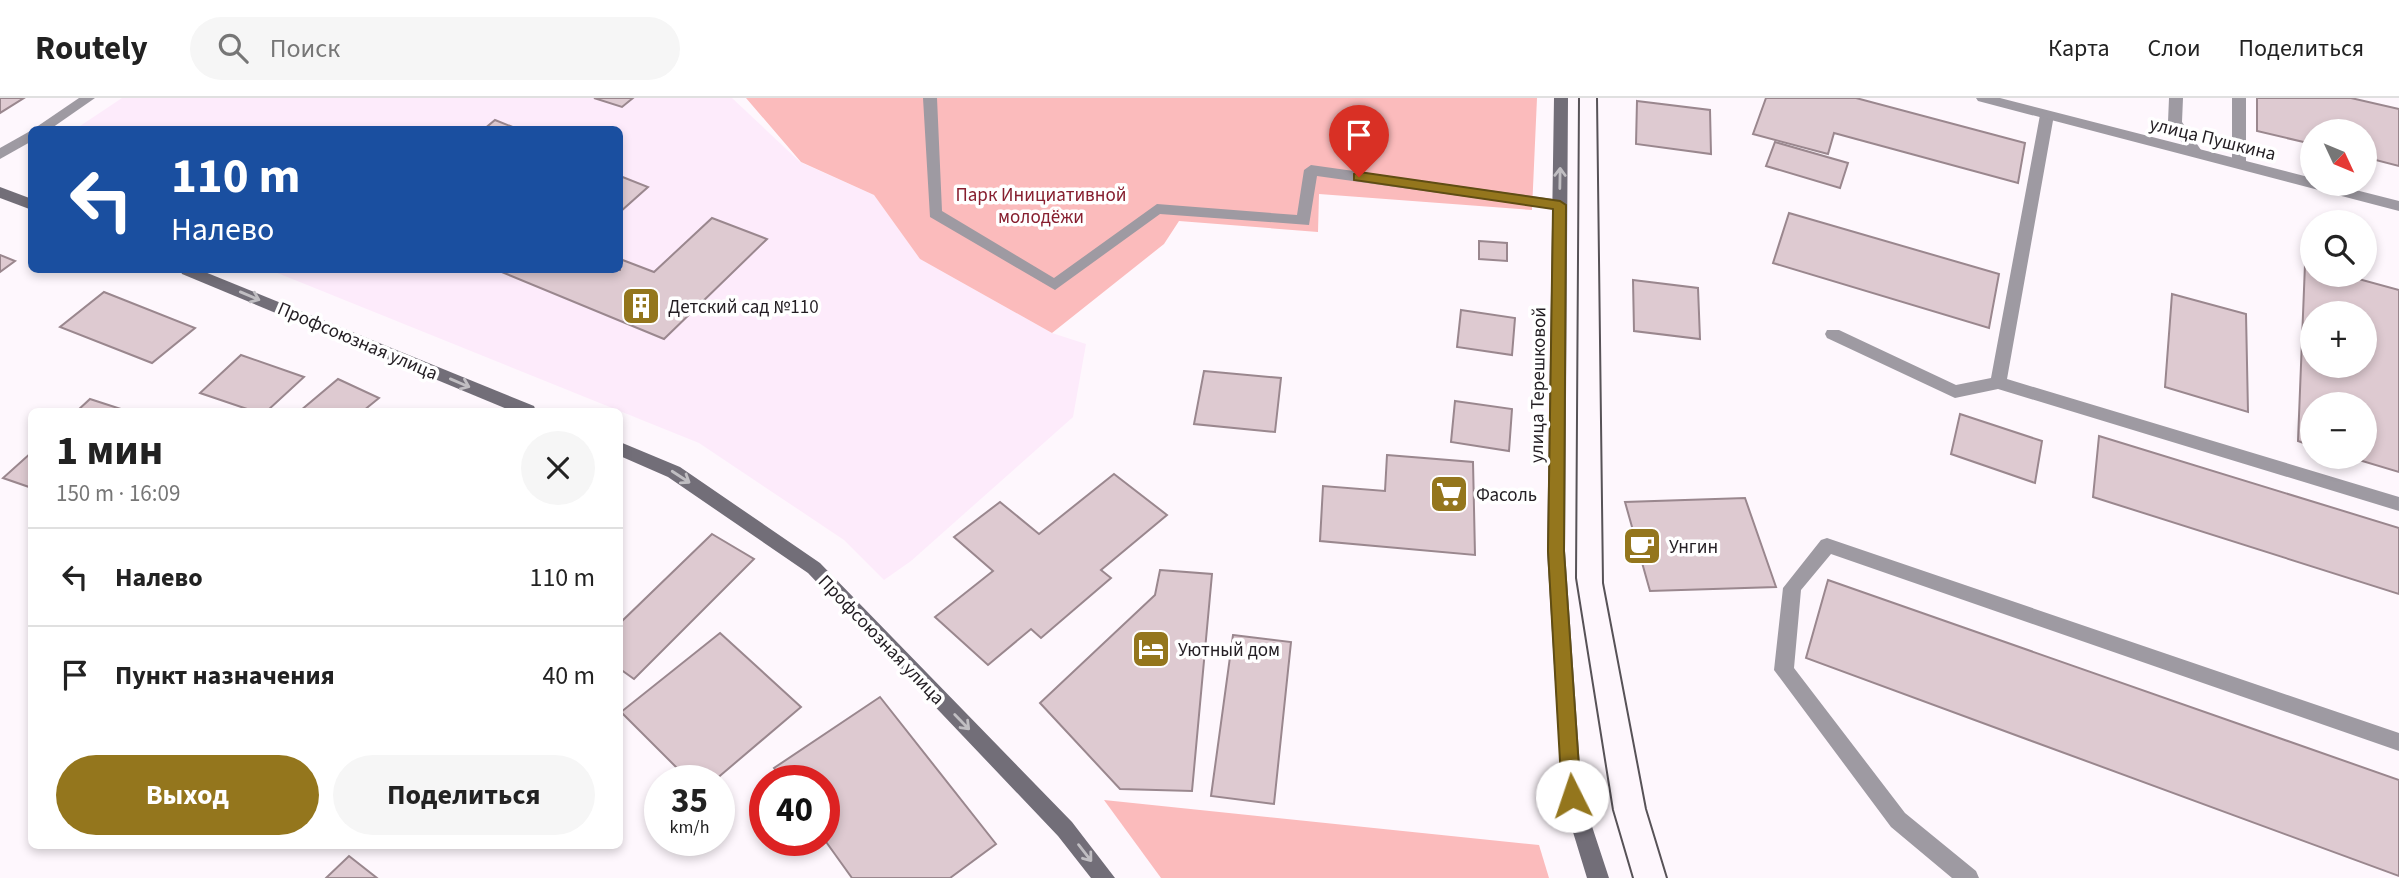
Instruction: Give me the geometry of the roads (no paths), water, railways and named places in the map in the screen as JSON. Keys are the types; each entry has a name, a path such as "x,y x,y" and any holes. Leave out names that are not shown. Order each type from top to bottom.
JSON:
{"street":[{"path":"45,126 88,98"},
{"path":"930,98 935,213 1055,285 1157,209 1304,221 1311,170 1560,205"},
{"name":"улица Терешковой","path":"1561,98 1556,551 1572,796 1598,878"},
{"name":"улица Пушкина","path":"1983,98 2300,180"},
{"path":"2176,98 2175,121 2196,153"},
{"path":"2239,98 2239,164"},
{"path":"1998,383 2047,115"},
{"path":"0,154 28,136"},
{"path":"0,191 28,203"},
{"name":"улица Пушкина","path":"2362,196 2399,206"},
{"name":"Профсоюзная улица","path":"194,273 521,408"},
{"path":"1833,334 1955,392 1998,383 2399,504"},
{"name":"Профсоюзная улица","path":"623,450 674,472 814,568 1065,828 1104,878"},
{"path":"1968,878 1898,820 1784,670 1792,588 1827,545 2399,742"}],"tram line":[{"path":"1579,98 1576,578 1613,810 1633,878"},
{"path":"1597,98 1603,583 1646,809 1667,878"}],"place":[{"name":"Детский сад №110","path":"641,306"},
{"name":"Фасоль","path":"1449,494"},
{"name":"Унгин","path":"1642,546"},
{"name":"Уютный дом","path":"1151,649"}],"park label":[{"name":"Парк Инициативной молодёжи","path":"1041,205"}]}
